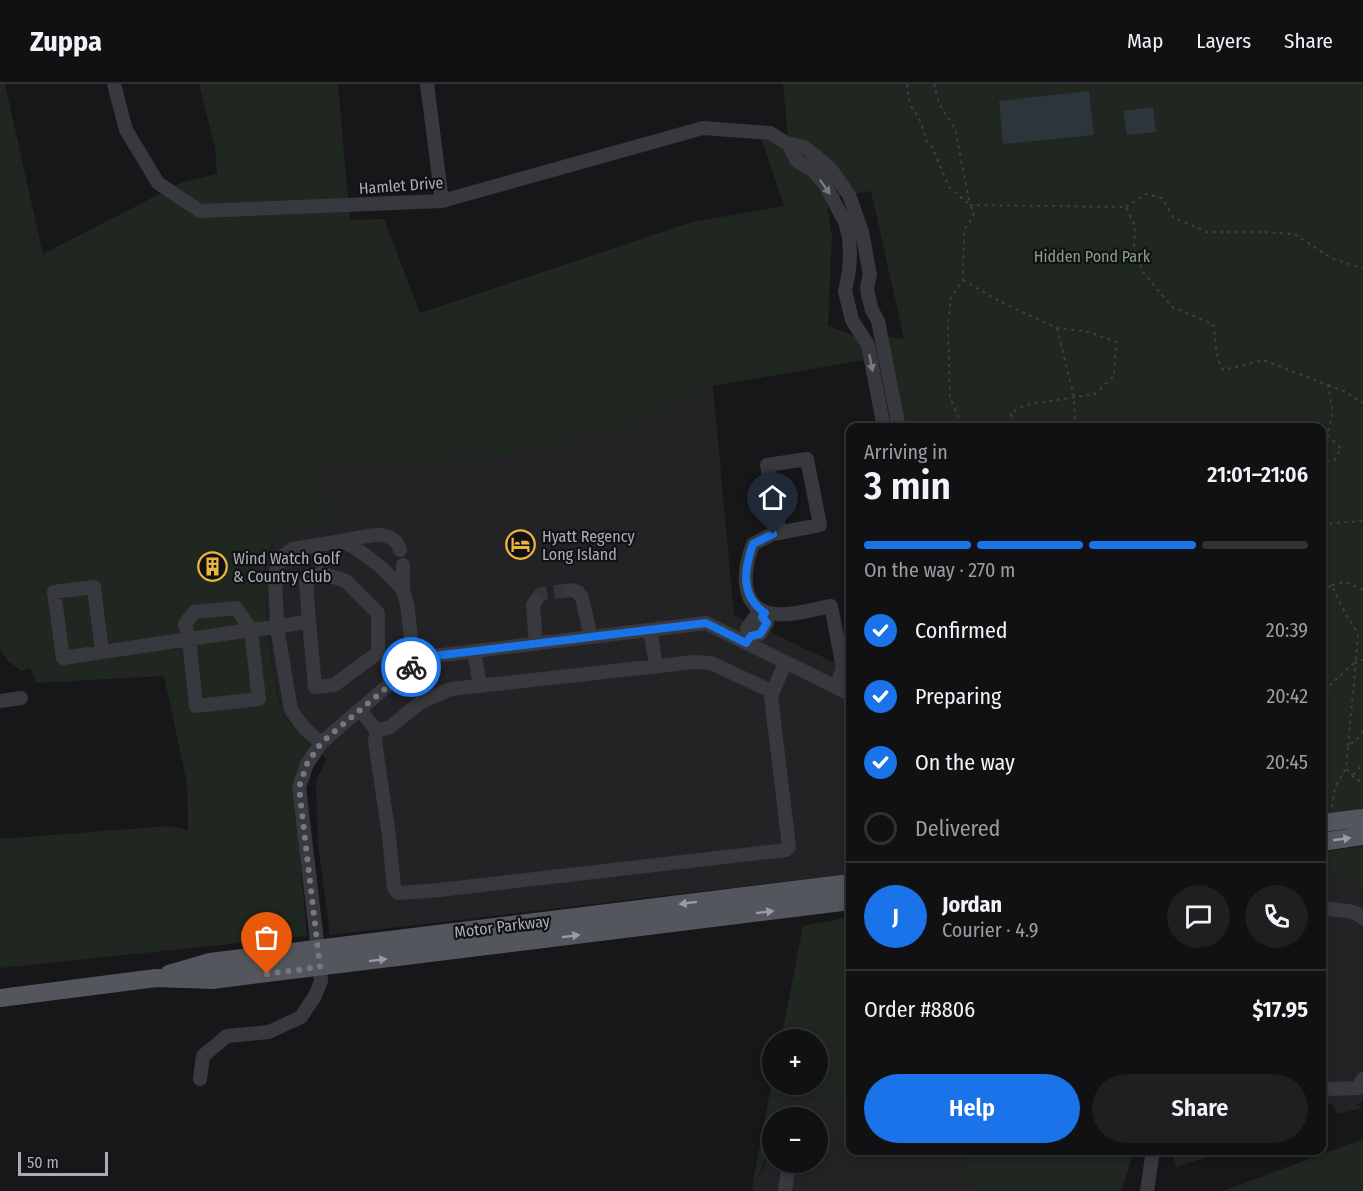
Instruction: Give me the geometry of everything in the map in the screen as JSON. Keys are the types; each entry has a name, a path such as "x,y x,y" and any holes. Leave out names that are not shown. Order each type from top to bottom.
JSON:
{"main road":[{"path":"1327,817 1363,819"},
{"path":"1326,841 1363,836"},
{"name":"Motor Parkway","path":"0,998 156,978 210,962 846,883"},
{"name":"Motor Parkway","path":"156,978 212,980 846,902"}],"street":[{"name":"Hamlet Drive","path":"114,84 126,130 158,183 200,211 442,201 703,128 770,133 788,144 804,147 830,168 849,195 862,232 870,275 868,295 878,321 898,423"},
{"path":"427,84 442,201"},
{"name":"Hamlet Drive","path":"788,144 797,161 812,170 824,183 837,205 849,237 848,275 845,291 852,320 868,345 883,423"},
{"path":"848,275 870,275"},
{"path":"856,326 878,321"},
{"path":"764,615 748,594 745,579 746,562 753,544 780,533 820,525 807,459 767,465 780,533"},
{"path":"321,743 304,728 291,710 278,627 275,573 282,557 293,549 382,535 396,540 400,550"},
{"path":"342,541 382,568 403,590"},
{"path":"403,565 403,590 407,604 414,663"},
{"path":"321,573 346,581 378,613 378,653 334,685 315,687 309,621 306,582 321,573"},
{"path":"102,651 94,587 54,592 63,658 309,621"},
{"path":"571,590 578,592 582,598 591,637"},
{"path":"536,600 533,605 536,644"},
{"path":"748,640 747,628 755,617 831,606 843,668 836,687"},
{"path":"236,608 251,630 259,699 196,706 189,639 185,624 194,612 236,608"},
{"path":"200,1079 203,1056 226,1036 269,1032 301,1017 315,996 321,981 320,967 299,787 307,764 321,743 414,663 434,656 706,623 748,640 785,663 846,692"},
{"path":"650,630 656,666"},
{"path":"474,651 480,685"},
{"path":"377,731 390,727 421,702 451,689 700,661 711,663 771,692"},
{"path":"377,731 375,741 394,888 398,893 786,850 789,847 771,692 785,663"},
{"path":"0,701 21,698"},
{"path":"360,710 377,731"},
{"path":"1326,908 1354,912 1363,918"},
{"path":"1326,1088 1358,1088 1363,1079"},
{"path":"1147,1191 1152,1155"},
{"path":"785,1191 787,1173"}],"path":[{"path":"907,84 910,104 949,186 970,205 974,212 964,230 963,280 951,298 948,326 950,398 959,423"},
{"path":"935,84 940,105 955,129 970,205"},
{"path":"970,205 1126,207 1146,194 1162,198 1173,217 1207,232 1294,234 1333,259 1363,268"},
{"path":"1126,207 1135,226 1134,249 1143,272 1172,307 1213,324 1216,360 1223,370 1263,360 1346,392 1363,403"},
{"path":"963,280 1001,302 1057,328 1089,332 1116,342 1114,376 1095,394 1025,405 1011,413 1011,423"},
{"path":"1057,328 1074,397 1075,423"},
{"path":"1326,461 1334,460 1341,448 1327,435 1333,413 1328,385"},
{"path":"1326,524 1363,522"},
{"path":"1326,589 1345,582 1363,590"},
{"path":"1327,817 1335,787 1346,768 1358,634 1340,604 1332,585"},
{"path":"1326,693 1329,686 1356,661 1363,660"},
{"path":"1348,746 1363,731"},
{"path":"1352,776 1363,764"},
{"path":"1346,768 1352,776 1363,783"}],"shaded area":[{"path":"1089,91 1094,135 1003,144 999,101"},
{"path":"1153,107 1156,132 1127,135 1123,111"},
{"path":"713,386 734,615 846,668 846,874 330,935 318,844 316,782 326,759 295,730 282,713 274,676 263,573 266,556 279,539 291,531 329,524 323,467 384,461 424,467 452,460 492,458 638,422"},
{"path":"1326,871 1338,871 1363,896 1363,1101 1356,1105 1363,1108 1337,1114 1333,1105 1326,1103"},
{"path":"812,1096 846,1100 846,1155 967,1155 960,1174 970,1185 972,1191 753,1191 752,1187 762,1170 762,1173 828,1173 828,1107 782,1107 786,1098"}],"green space":[{"name":"Hidden Pond Park","path":"0,84 5,84 43,254 183,182 217,174 215,148 199,84 338,84 350,220 384,219 420,313 692,222 784,206 758,129 788,139 783,84 1363,84 1363,818 1326,823 1326,423 898,423 882,335 904,339 871,191 826,199 832,235 828,326 850,334 873,350 864,360 713,386 638,422 557,445 492,458 452,460 424,467 384,461 323,467 329,524 294,531 278,540 267,555 265,565 266,608 279,703 289,722 311,745 293,782 307,936 0,968 0,839 169,826 188,830 187,783 164,676 36,683 30,668 21,671 7,660 0,649"},
{"path":"1363,846 1363,896 1338,871 1326,871 1326,851"},
{"path":"846,918 846,1100 812,1096 786,1099 782,1107 767,1107 770,1095 828,1095 828,1029 783,1029 803,926"},
{"path":"762,1134 762,1168 752,1187"},
{"path":"1363,1139 1363,1191 1223,1191 1320,1155 1326,1155 1326,1153"},
{"path":"967,1155 1133,1155 1121,1191 972,1191 970,1185 960,1174"},
{"path":"1173,1155 1214,1155 1176,1167"}],"tunnel":[{"path":"536,600 541,594 571,590"}],"way so far":[{"path":"267,974 320,967 299,787 307,764 321,743 411,667"}],"place":[{"name":"Hyatt Regency Long Island","path":"521,545"},
{"name":"Wind Watch Golf & Country Club","path":"212,567"}],"route":[{"path":"411,667 414,663 434,656 706,623 746,643 751,636 760,634 767,623 762,617 765,613 756,607 748,594 745,579 746,562 753,544 773,534"}]}
